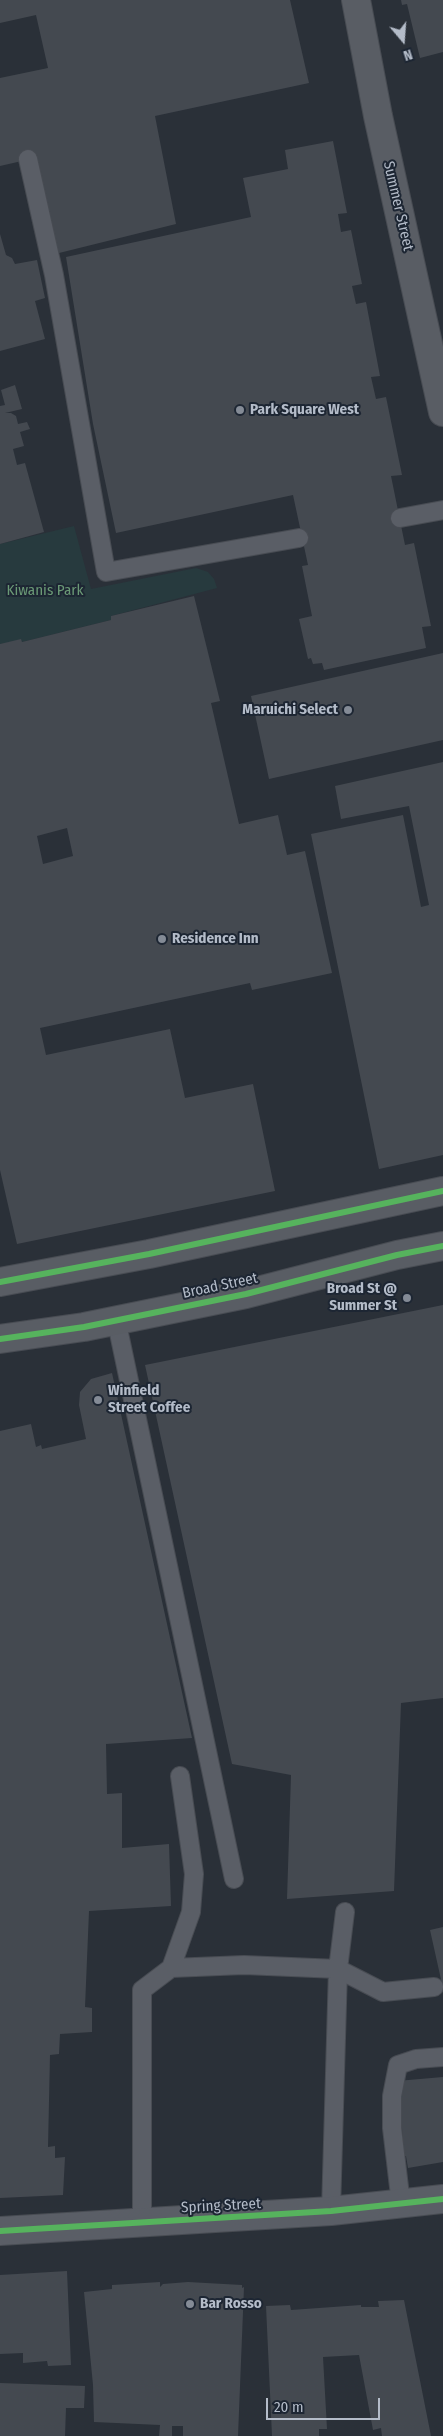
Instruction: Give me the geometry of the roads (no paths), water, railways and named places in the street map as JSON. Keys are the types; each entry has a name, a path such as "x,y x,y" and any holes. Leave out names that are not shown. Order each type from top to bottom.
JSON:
{"main road":[{"name":"Summer Street","path":"356,0 378,116 436,341 443,412"},
{"path":"0,1282 149,1254 443,1190"},
{"name":"Broad Street","path":"0,1339 84,1327 246,1294 398,1255 443,1246"}],"street":[{"name":"Spring Street","path":"0,2231 330,2211 443,2198"}],"lane":[{"path":"28,159 54,275 106,572 299,538"},
{"path":"400,518 443,510"},
{"path":"116,1319 234,1879"},
{"path":"142,2223 142,1990 171,1968 191,1912 194,1874 180,1776"},
{"path":"330,2211 338,1969 345,1912"},
{"path":"171,1968 244,1965 338,1969 383,1992 434,1987"},
{"path":"401,2204 392,2128 392,2096 398,2065 416,2059 443,2057"}],"place":[{"name":"Park Square West","path":"240,410"},
{"name":"Maruichi Select","path":"348,710"},
{"name":"Residence Inn","path":"162,939"},
{"name":"Broad St @ Summer St","path":"407,1298"},
{"name":"Winfield Street Coffee","path":"98,1400"},
{"name":"Bar Rosso","path":"190,2304"}],"park label":[{"name":"Kiwanis Park","path":"45,591"}]}
